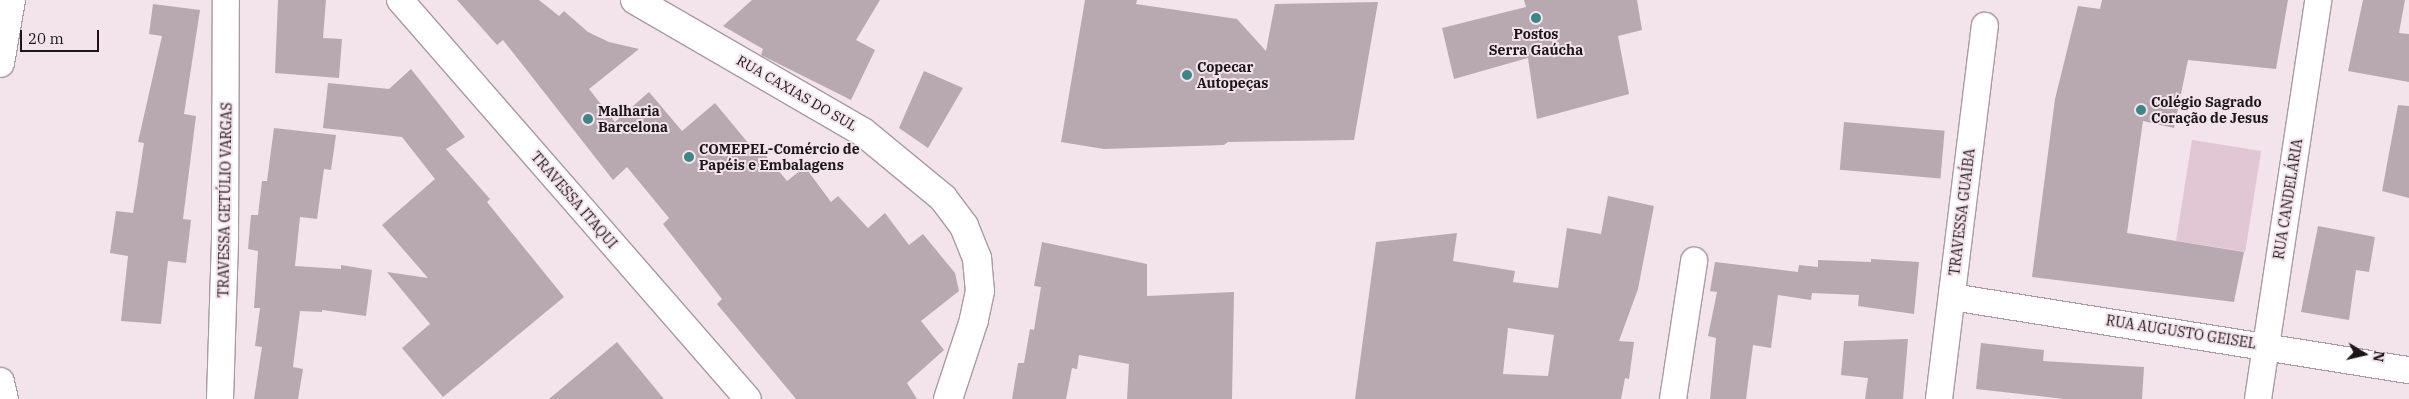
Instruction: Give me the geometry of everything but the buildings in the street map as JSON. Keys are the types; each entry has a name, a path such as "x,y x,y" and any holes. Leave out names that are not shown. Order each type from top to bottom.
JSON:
{"street":[{"path":"0,63 11,0"},
{"name":"TRAVESSA GETÚLIO VARGAS","path":"220,399 225,237 226,0"},
{"name":"TRAVESSA ITAQUI","path":"400,0 748,399"},
{"name":"RUA CAXIAS DO SUL","path":"635,0 863,132 943,198 964,226 977,258 980,291 974,320 948,399"},
{"name":"RUA CANDELÁRIA","path":"2258,399 2318,0"},
{"name":"TRAVESSA GUAÍBA","path":"1939,399 1985,26"},
{"path":"1673,399 1694,261"},
{"name":"RUA AUGUSTO GEISEL","path":"1952,297 2265,345 2409,370"},
{"path":"0,382 4,399"}],"shaded area":[{"path":"2192,140 2261,151 2245,252 2176,241"}],"place":[{"name":"Postos Serra Gaúcha","path":"1536,18"},
{"name":"Copecar Autopeças","path":"1187,75"},
{"name":"Colégio Sagrado Coração de Jesus","path":"2141,110"},
{"name":"Malharia Barcelona","path":"588,119"},
{"name":"COMEPEL-Comércio de Papéis e Embalagens","path":"689,157"}]}
